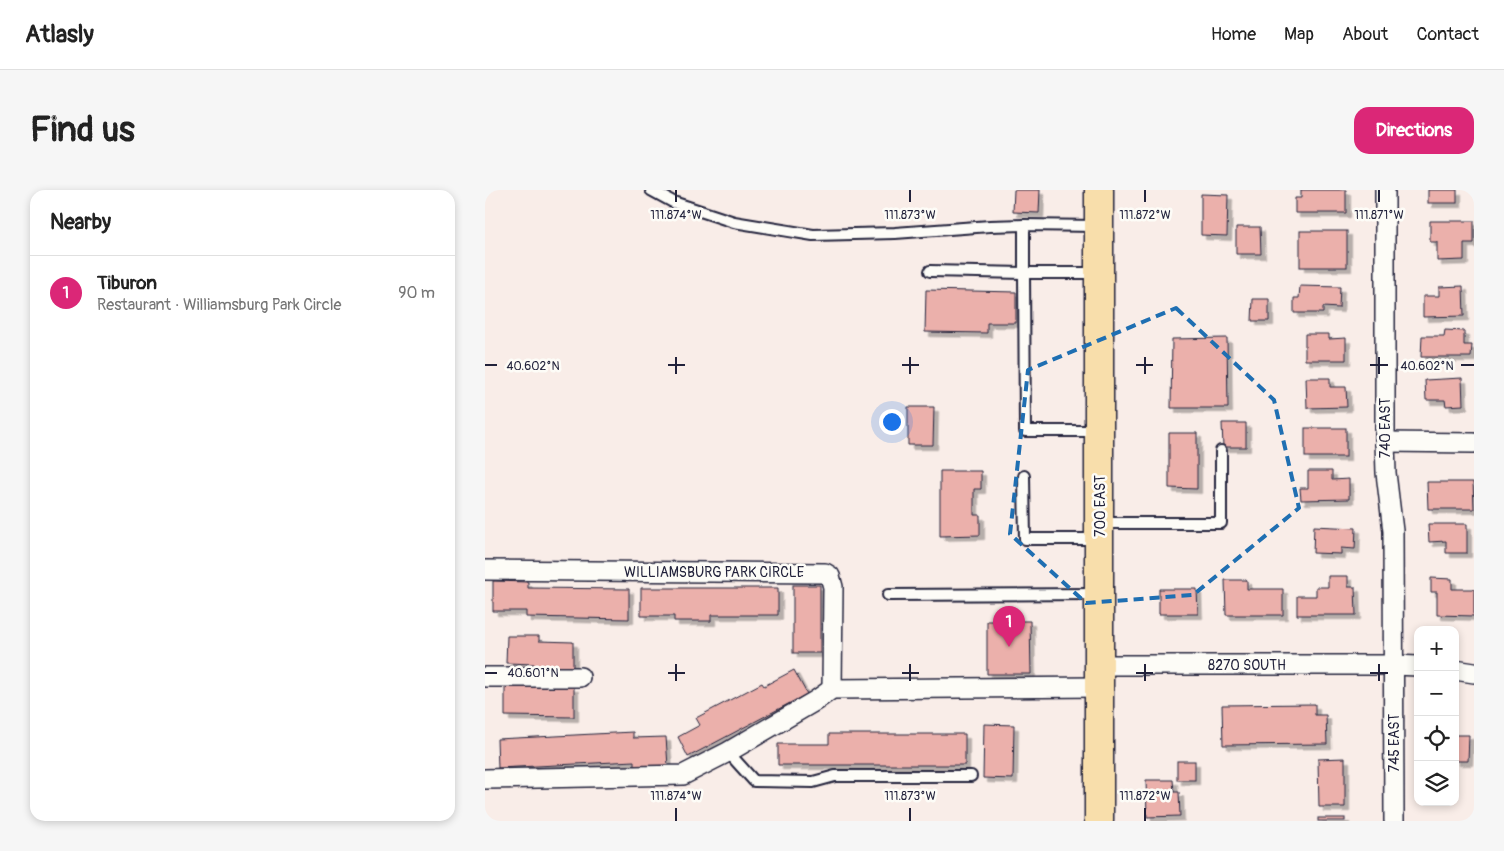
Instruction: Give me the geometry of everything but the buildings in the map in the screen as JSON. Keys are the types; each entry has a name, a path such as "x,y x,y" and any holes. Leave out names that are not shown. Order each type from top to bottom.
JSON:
{"main road":[{"name":"700 EAST","path":"1099,190 1099,821"}],"street":[{"name":"740 EAST","path":"1385,190 1385,473 1393,531 1394,665"},
{"path":"1385,442 1474,443"},
{"name":"WILLIAMSBURG PARK CIRCLE","path":"485,570 825,573 830,576 833,587 832,689"},
{"name":"745 EAST","path":"1394,665 1394,821"},
{"name":"8270 SOUTH","path":"1099,676 1414,666"},
{"path":"1459,671 1474,673"},
{"path":"485,780 683,775 728,752 832,689 1099,676"},
{"path":"485,677 579,677"}],"lane":[{"path":"651,190 673,202 734,222 813,235 895,233 990,226 1099,226"},
{"path":"1024,225 1025,430 1099,430"},
{"path":"930,271 1099,273"},
{"path":"1024,476 1025,539 1100,531 1221,523 1221,450"},
{"path":"888,595 1100,594"},
{"path":"728,752 754,781 813,782 835,776 971,776"}],"highlighted area":[{"path":"1176,308 1274,400 1299,508 1193,595 1086,603 1010,534 1028,370"}],"place":[{"name":"Tiburon","path":"1009,647"}]}
